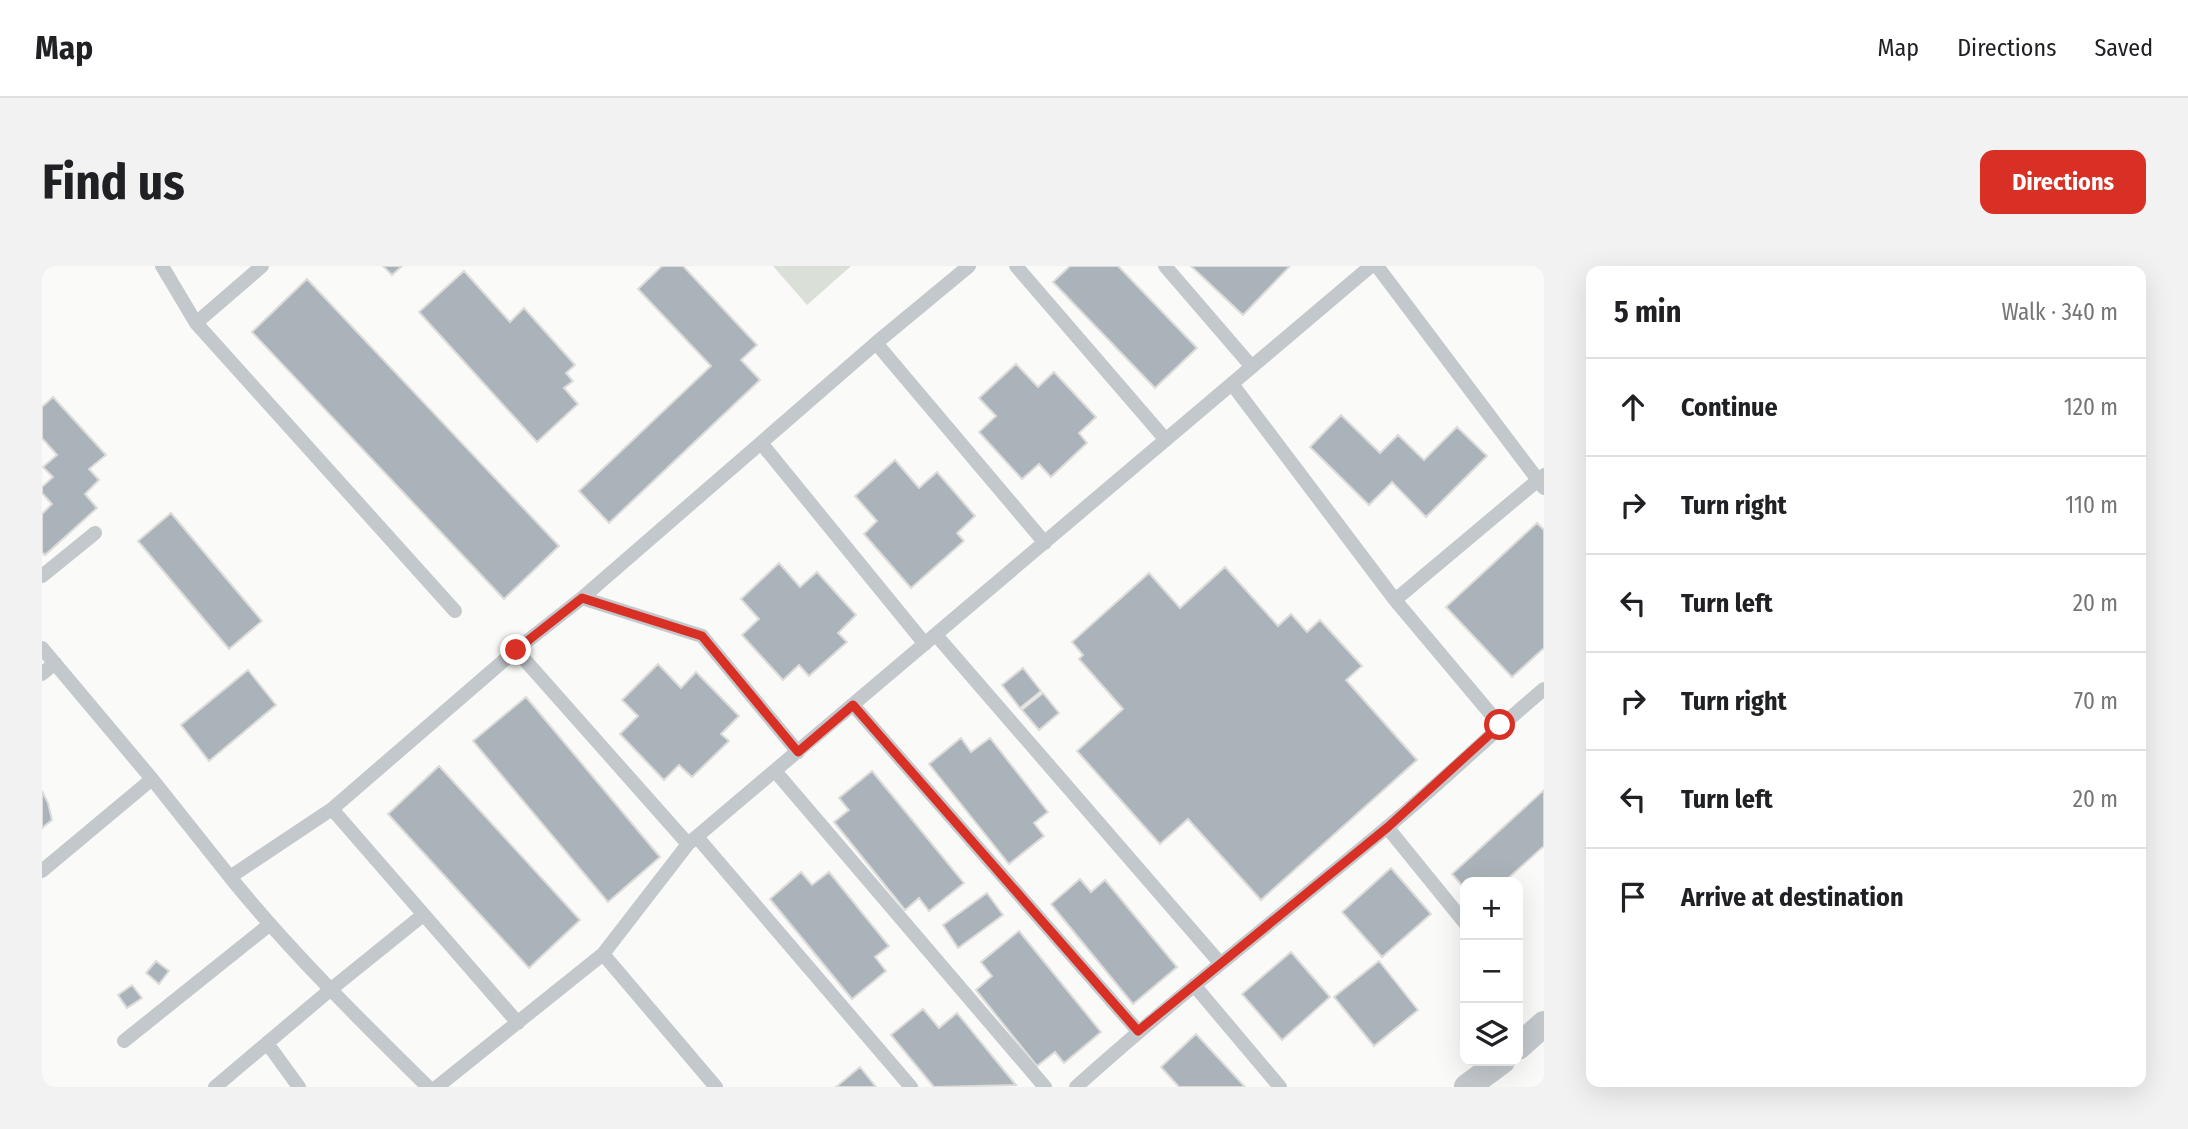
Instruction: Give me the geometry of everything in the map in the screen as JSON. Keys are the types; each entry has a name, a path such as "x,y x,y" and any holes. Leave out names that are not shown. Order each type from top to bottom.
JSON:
{"street":[{"path":"1523,1043 1544,1024"},
{"path":"1467,1087 1495,1066"}],"lane":[{"path":"162,266 196,323 455,611"},
{"path":"196,323 262,266"},
{"path":"230,877 332,809 969,266"},
{"path":"1016,266 1166,440"},
{"path":"1164,266 1252,367"},
{"path":"436,1087 603,954 692,841 1371,266"},
{"path":"1377,266 1542,481 1395,600"},
{"path":"876,343 1045,543"},
{"path":"1231,384 1395,600 1500,725"},
{"path":"761,443 931,639 1220,963"},
{"path":"42,576 95,533"},
{"path":"582,598 702,636 798,752"},
{"path":"42,648 269,925 428,1087"},
{"path":"516,650 692,841 911,1087"},
{"path":"42,674 55,663"},
{"path":"1076,1087 1138,1031 1388,827 1500,725 1544,689"},
{"path":"853,705 1138,1031"},
{"path":"775,771 1045,1087"},
{"path":"42,871 152,779"},
{"path":"332,809 518,1023"},
{"path":"1388,827 1460,917"},
{"path":"215,1087 423,915"},
{"path":"124,1041 269,925"},
{"path":"603,954 716,1087"},
{"path":"1194,985 1280,1087"},
{"path":"267,1044 299,1087"}],"shaded area":[{"path":"773,266 851,266 807,305"}],"building":[{"path":"383,266 402,266 392,275"},
{"path":"662,266 683,266 757,345 741,360 760,380 609,523 579,491 711,366 638,289"},
{"path":"1070,266 1118,266 1197,348 1155,388 1053,282"},
{"path":"1191,266 1290,266 1243,315"},
{"path":"464,271 510,322 524,308 575,365 566,373 573,381 564,388 578,404 537,442 419,312"},
{"path":"307,279 559,546 504,599 252,332"},
{"path":"1016,364 1038,387 1054,372 1096,417 1079,433 1087,443 1051,477 1039,464 1022,479 979,432 996,416 979,398"},
{"path":"53,397 106,455 89,469 99,480 85,494 97,508 45,555 42,552 42,514 52,504 42,493 42,487 53,477 43,467 57,455 42,438 42,407"},
{"path":"1341,415 1380,453 1398,435 1424,460 1457,427 1487,456 1426,517 1392,482 1369,505 1310,447"},
{"path":"895,460 919,488 937,472 975,516 957,533 964,541 911,588 864,534 877,521 855,496"},
{"path":"171,513 262,621 229,649 138,541"},
{"path":"1537,523 1544,530 1544,648 1512,677 1446,607"},
{"path":"779,563 800,587 817,572 856,615 838,633 847,642 809,676 799,665 783,680 742,635 759,619 741,599"},
{"path":"1225,567 1278,626 1291,614 1307,632 1320,620 1362,666 1346,680 1417,760 1261,900 1188,819 1160,844 1077,751 1123,709 1079,659 1083,655 1072,642 1149,573 1180,608"},
{"path":"658,664 681,688 696,672 739,716 721,734 729,741 692,777 679,765 664,780 620,734 638,716 622,700"},
{"path":"1023,668 1041,691 1020,708 1002,685"},
{"path":"248,670 276,705 209,761 181,725"},
{"path":"1043,693 1059,713 1039,730 1022,710"},
{"path":"526,697 660,857 608,902 473,741"},
{"path":"961,738 971,752 990,738 1048,812 1034,823 1044,836 1009,864 929,764"},
{"path":"439,766 580,920 529,968 388,814"},
{"path":"872,771 964,883 929,911 919,898 905,910 834,822 849,810 839,798"},
{"path":"1544,790 1544,846 1510,877 1460,877 1460,883 1452,874"},
{"path":"42,791 52,820 42,828"},
{"path":"1391,868 1431,914 1382,957 1342,912"},
{"path":"801,872 812,885 829,872 889,946 875,957 886,971 852,999 770,899"},
{"path":"1080,879 1091,892 1105,880 1177,967 1133,1004 1051,904"},
{"path":"987,893 1003,915 958,948 943,925"},
{"path":"1019,931 1101,1032 1064,1063 1055,1052 1037,1066 976,990 992,976 981,962"},
{"path":"1291,952 1330,997 1282,1040 1242,994"},
{"path":"156,961 169,971 159,984 146,973"},
{"path":"1379,961 1418,1010 1374,1046 1334,997"},
{"path":"132,985 142,998 127,1008 118,995"},
{"path":"923,1009 939,1028 957,1013 1016,1085 934,1087 891,1035"},
{"path":"1196,1034 1245,1087 1179,1087 1161,1067"},
{"path":"860,1067 876,1087 836,1087"}],"route":[{"path":"516,650 582,598 702,636 798,752 853,705 1138,1031 1388,827 1500,725"}]}
